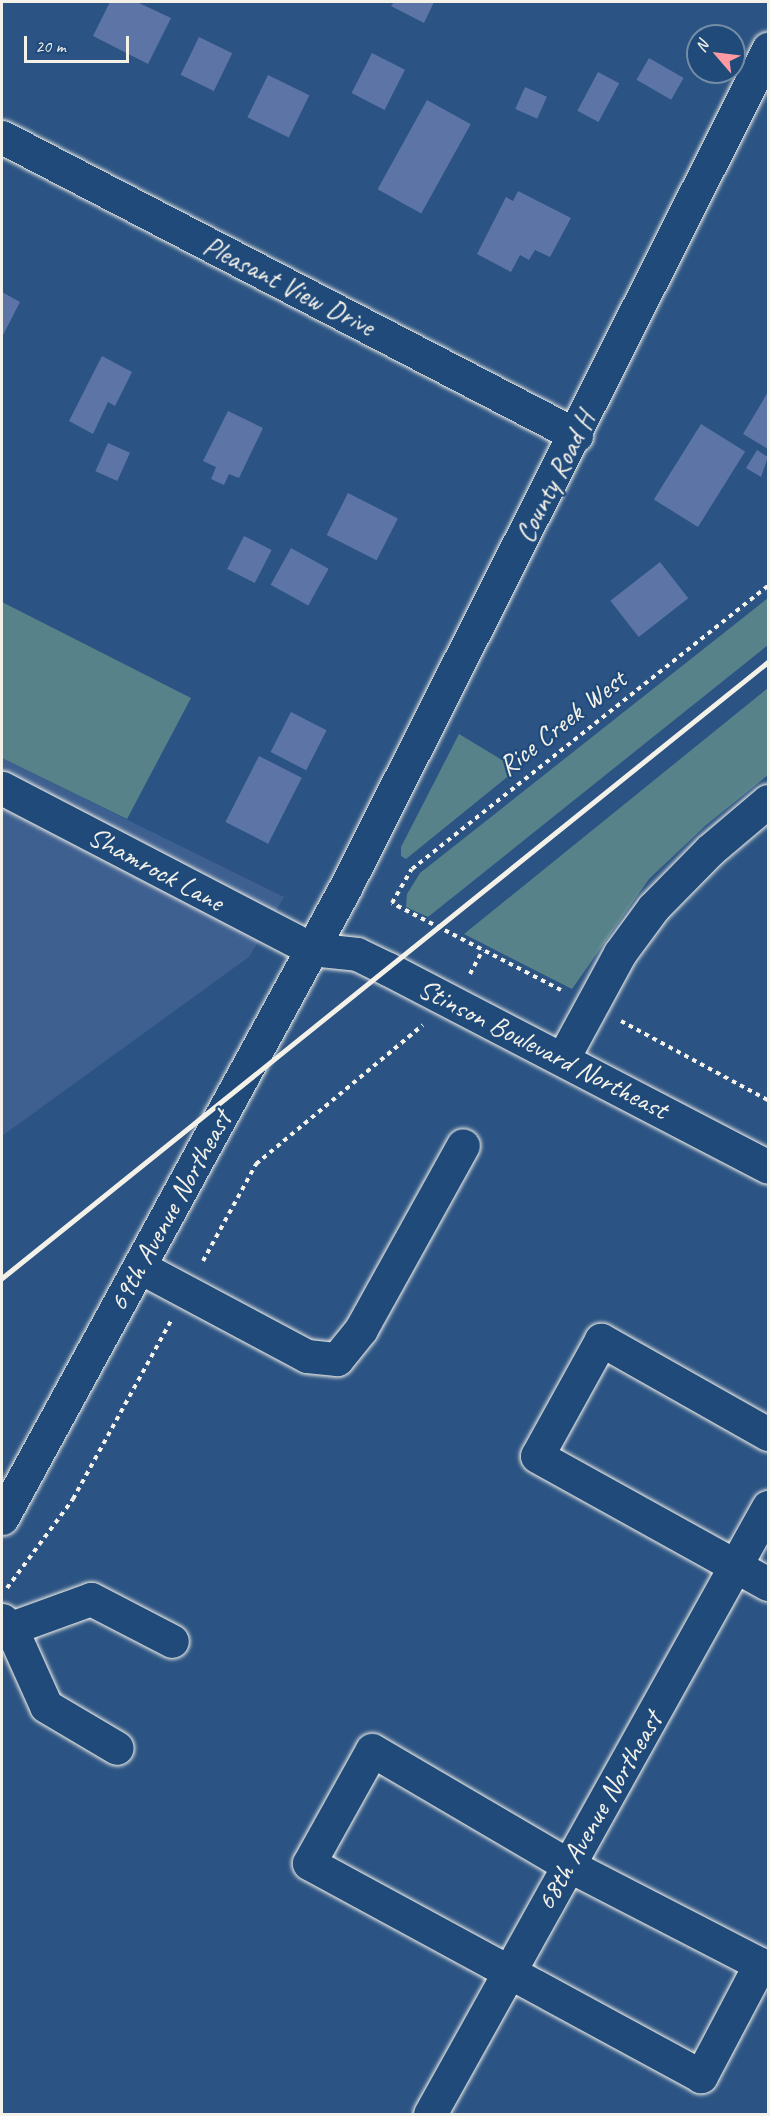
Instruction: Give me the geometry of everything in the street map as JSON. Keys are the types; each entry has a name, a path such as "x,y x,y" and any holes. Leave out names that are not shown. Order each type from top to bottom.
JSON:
{"street":[{"name":"County Road H","path":"337,902 576,435 768,49"},
{"name":"Pleasant View Drive","path":"2,137 576,435"},
{"name":"Shamrock Lane","path":"2,788 311,949"},
{"path":"563,1058 620,953 653,908 710,850 768,801"},
{"name":"69th Avenue Northeast","path":"2,1518 337,902"},
{"name":"Stinson Boulevard Northeast","path":"311,949 357,954 563,1058 768,1167"},
{"path":"140,1267 307,1356 337,1359 361,1329 463,1145"},
{"path":"768,1434 601,1340 537,1456 768,1584"},
{"name":"68th Avenue Northeast","path":"430,2115 768,1507"},
{"path":"117,1748 46,1706 6,1624 91,1599 172,1641"},
{"path":"372,1750 568,1864 760,1964 701,2076 507,1973 309,1863 372,1750"}],"path":[{"name":"Rice Creek West","path":"483,950 392,903 412,869 768,586"},
{"path":"468,978 483,950 567,993"},
{"path":"198,1269 256,1164 428,1021"},
{"path":"620,1021 768,1100"},
{"path":"2,1596 73,1499 174,1315"}],"shaded area":[{"path":"2,758 284,897 249,957 2,1136"}],"green space":[{"path":"768,598 768,645 428,917 406,907 407,894 420,873"},
{"path":"2,602 191,698 127,819 2,758"},
{"path":"768,688 768,775 706,825 649,879 572,989 464,934"},
{"path":"459,734 517,769 406,859 401,856 401,847"}],"building":[{"path":"110,2 137,2 171,18 148,64 93,36"},
{"path":"394,2 434,2 424,23 391,6"},
{"path":"199,37 232,53 214,91 181,75"},
{"path":"372,53 405,70 385,110 352,93"},
{"path":"649,58 684,78 671,100 636,80"},
{"path":"598,72 619,83 599,122 577,111"},
{"path":"268,75 309,95 289,137 247,117"},
{"path":"525,87 547,97 537,119 515,109"},
{"path":"427,100 471,124 421,213 378,189"},
{"path":"518,191 571,218 550,257 535,250 529,260 520,255 511,272 477,254 506,197 513,201"},
{"path":"2,292 20,302 2,337"},
{"path":"102,356 132,372 115,406 108,402 93,434 69,421"},
{"path":"768,392 768,449 743,434"},
{"path":"228,411 263,428 239,478 229,474 224,485 211,479 216,467 203,461"},
{"path":"701,424 745,452 698,527 654,499"},
{"path":"108,443 130,453 117,481 95,471"},
{"path":"757,450 768,457 761,477 746,468"},
{"path":"348,493 398,518 377,560 327,535"},
{"path":"244,536 272,550 255,583 227,569"},
{"path":"291,548 329,569 308,606 271,585"},
{"path":"660,562 688,598 639,637 610,601"},
{"path":"291,712 327,730 306,770 271,752"},
{"path":"259,756 302,778 268,844 225,822"}],"railway":[{"path":"2,1278 768,662"}]}
